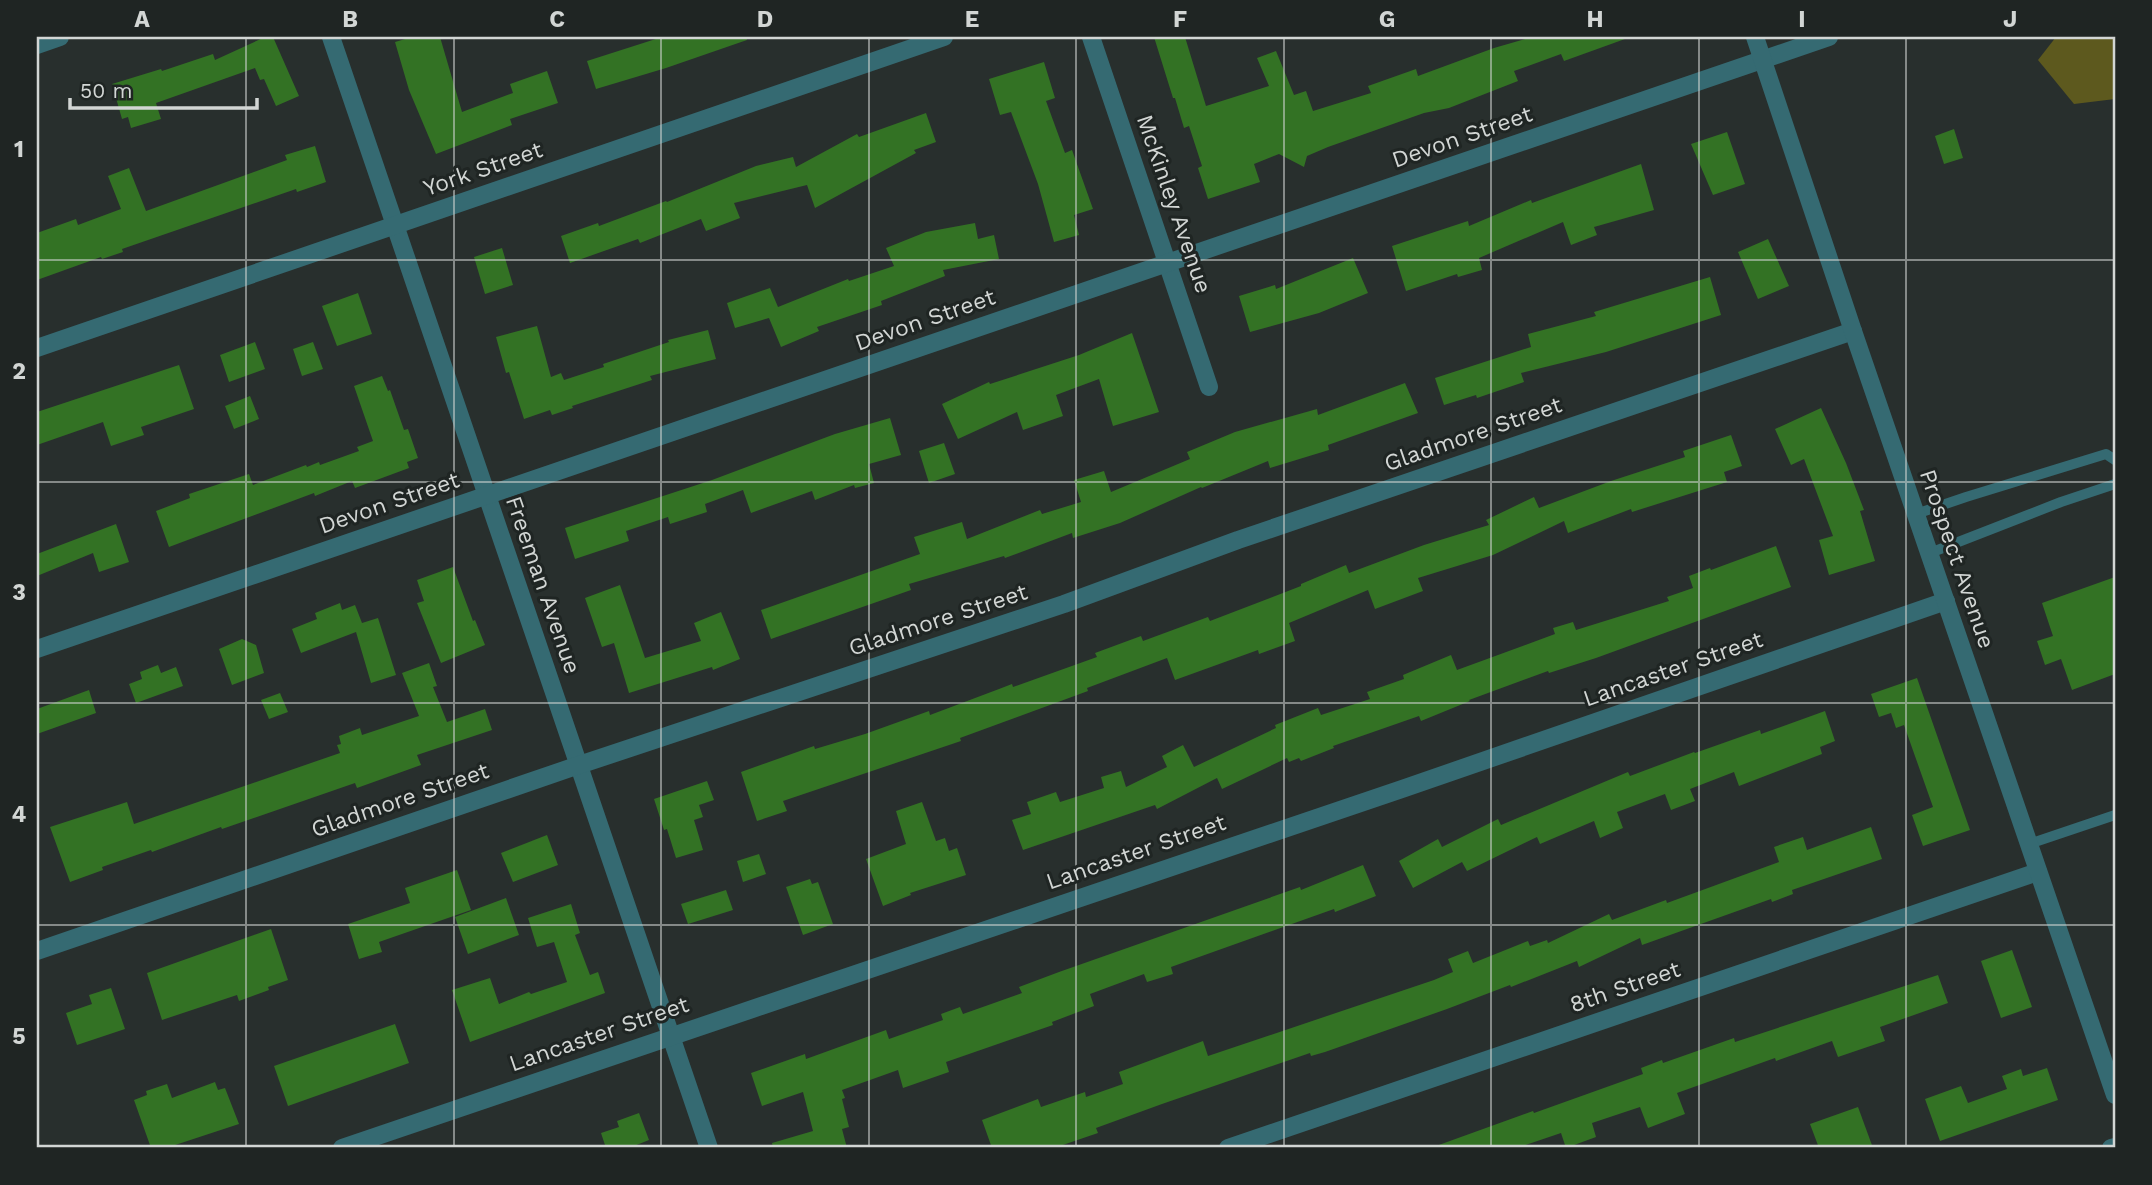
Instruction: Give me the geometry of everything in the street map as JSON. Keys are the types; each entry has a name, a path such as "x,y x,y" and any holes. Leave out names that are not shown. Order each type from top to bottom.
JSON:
{"street":[{"path":"37,45 60,37"},
{"name":"Freeman Avenue","path":"331,37 709,1148"},
{"name":"York Street","path":"37,348 944,37"},
{"name":"McKinley Avenue","path":"1091,37 1209,387"},
{"name":"Prospect Avenue","path":"1755,37 2115,1095"},
{"name":"Devon Street","path":"37,649 1829,37"},
{"name":"Gladmore Street","path":"37,951 579,765 1063,604 1238,540 1853,331"},
{"name":"Lancaster Street","path":"342,1148 1402,789 1946,601"},
{"name":"8th Street","path":"1228,1148 2038,872"}],"lane":[{"path":"1916,514 2106,454 2115,460"},
{"path":"1930,553 2115,484"},
{"path":"2029,844 2115,815"}],"shaded area":[{"path":"2056,37 2115,37 2115,99 2074,104 2038,60"}],"building":[{"path":"265,37 273,37 299,96 276,106 264,79 260,80 255,68 156,103 161,119 131,128 128,117 122,119 112,84 213,54 215,60"},
{"path":"412,37 440,37 462,112 513,93 510,84 547,71 558,103 510,119 512,125 436,154 409,90 395,42"},
{"path":"662,37 746,37 747,40 596,89 587,61"},
{"path":"1154,37 1185,37 1206,106 1269,86 1257,58 1276,51 1294,95 1306,91 1313,111 1371,93 1368,86 1416,69 1418,76 1532,37 1625,39 1564,61 1561,54 1514,71 1518,81 1449,108 1424,113 1328,147 1307,156 1304,167 1279,154 1254,164 1260,182 1208,199 1198,168 1202,166 1189,126 1184,128"},
{"path":"1044,62 1055,98 1046,101 1065,153 1072,150 1093,209 1074,215 1079,235 1054,242 1038,184 1011,112 1000,115 989,79"},
{"path":"926,113 936,142 914,150 916,153 815,208 807,185 734,203 740,218 706,231 701,219 640,243 638,239 570,263 561,236 667,202 756,166 793,157 796,167 857,134 859,137"},
{"path":"1954,129 1963,158 1944,164 1935,136"},
{"path":"1727,132 1745,184 1713,195 1691,144"},
{"path":"315,146 326,182 297,192 296,189 37,280 37,233 76,219 78,225 121,209 108,176 129,168 146,211 287,160 285,155"},
{"path":"1641,164 1654,210 1594,227 1597,235 1571,245 1563,222 1479,258 1482,270 1458,277 1457,274 1406,291 1392,246 1468,221 1469,226 1531,200 1532,203"},
{"path":"975,223 978,239 994,235 999,259 943,270 945,276 881,301 882,305 817,327 819,331 781,347 769,318 735,328 727,303 770,288 778,307 848,279 849,281 894,266 886,248 926,232"},
{"path":"1768,239 1789,286 1758,299 1738,252"},
{"path":"502,248 513,285 485,294 474,257"},
{"path":"1353,258 1368,293 1319,313 1250,332 1239,296 1275,285 1276,289"},
{"path":"1710,277 1721,315 1606,352 1521,373 1524,382 1477,398 1476,395 1444,405 1435,378 1531,347 1528,334 1596,316 1594,312"},
{"path":"358,293 372,334 337,346 322,306"},
{"path":"537,326 551,377 561,373 564,380 669,342 668,340 708,330 716,359 650,376 652,380 552,415 550,410 524,419 509,372 506,373 496,337"},
{"path":"1132,333 1159,412 1113,426 1099,379 1056,395 1063,416 1023,430 1017,412 958,439 942,404 989,382 990,384 1079,355"},
{"path":"255,342 265,369 229,382 220,355"},
{"path":"313,342 323,369 302,376 293,349"},
{"path":"179,365 194,409 141,427 144,435 111,446 103,422 37,445 37,412"},
{"path":"382,376 388,391 390,390 404,430 408,429 418,458 407,462 409,468 355,488 352,481 315,496 314,493 169,547 156,511 190,498 189,494 249,474 253,485 306,465 307,467 319,462 320,465 359,451 357,447 373,441 354,386"},
{"path":"1405,383 1418,413 1328,445 1329,450 1270,468 1268,461 1120,523 1073,538 1072,533 1005,558 1004,556 909,584 911,590 771,639 761,610 920,554 914,537 962,522 967,539 1040,510 1042,514 1081,502 1074,480 1104,471 1111,492 1190,459 1187,452 1235,432 1317,409 1318,415"},
{"path":"250,396 259,419 234,429 225,406"},
{"path":"1821,408 1864,510 1860,511 1875,561 1829,575 1819,540 1833,536 1804,459 1791,465 1775,429"},
{"path":"890,418 901,455 869,464 874,483 855,488 854,485 815,500 812,491 751,513 743,490 705,504 707,512 670,524 668,517 626,531 629,541 575,559 565,528 712,480 835,434"},
{"path":"1731,435 1742,466 1724,472 1727,482 1632,512 1631,509 1568,533 1564,521 1493,555 1418,578 1423,591 1375,609 1368,590 1289,623 1295,641 1259,654 1258,650 1175,680 1167,658 1087,688 1088,691 960,738 961,741 783,801 787,811 757,821 741,772 814,746 815,749 865,734 929,711 930,715 1012,684 1013,687 1097,657 1095,653 1141,636 1143,641 1208,617 1210,621 1301,586 1346,565 1349,573 1424,545 1489,525 1486,520 1534,497 1539,508 1685,457 1683,451"},
{"path":"944,443 955,474 929,483 919,451"},
{"path":"116,524 129,562 99,572 93,553 37,576 37,554"},
{"path":"1776,546 1791,587 1596,658 1549,673 1548,671 1421,721 1419,716 1333,746 1334,748 1301,761 1299,758 1289,762 1287,758 1222,789 1217,778 1157,809 1155,805 1023,850 1012,820 1031,814 1027,802 1056,792 1060,802 1104,788 1101,777 1121,771 1126,787 1167,767 1162,756 1183,745 1194,767 1276,728 1275,725 1318,708 1321,715 1370,699 1367,692 1404,679 1403,675 1451,655 1457,670 1555,634 1553,628 1573,622 1576,630 1669,601 1667,597 1693,588 1689,576"},
{"path":"453,567 485,645 441,663 417,603 424,601 417,580"},
{"path":"2115,577 2115,674 2072,690 2061,659 2045,665 2037,641 2053,636 2042,603"},
{"path":"620,585 645,658 701,641 694,623 721,612 740,659 713,670 712,667 629,693 614,643 602,647 585,598"},
{"path":"340,603 342,610 355,605 362,623 378,618 396,675 371,683 356,632 301,653 292,629 317,619 315,613"},
{"path":"242,639 256,645 264,673 232,685 219,649"},
{"path":"429,663 437,686 433,687 447,722 485,709 492,730 417,755 421,765 357,788 355,783 152,852 151,850 102,867 103,870 70,882 50,827 127,802 134,824 340,753 337,745 341,744 339,736 360,728 362,735 419,716 402,673"},
{"path":"158,665 161,673 176,667 183,686 136,703 129,684 142,679 140,672"},
{"path":"1917,678 1970,830 1923,846 1912,815 1933,807 1904,725 1896,728 1891,713 1879,717 1871,694"},
{"path":"89,690 96,713 37,734 37,709"},
{"path":"280,693 288,712 269,719 261,700"},
{"path":"1825,711 1835,741 1820,747 1822,754 1739,786 1734,772 1690,789 1695,801 1671,810 1665,794 1617,812 1623,828 1600,838 1594,821 1540,844 1537,837 1467,871 1462,862 1413,888 1399,861 1438,839 1442,847 1498,819 1501,825 1628,772 1630,776 1760,730 1761,734"},
{"path":"707,781 714,800 699,805 703,817 694,820 703,850 676,858 654,799"},
{"path":"922,802 936,841 945,838 949,851 957,848 966,875 910,893 911,895 883,906 866,859 906,844 896,811"},
{"path":"1871,827 1882,859 1792,890 1793,894 1772,902 1771,899 1642,945 1640,938 1579,967 1577,961 1325,1052 1311,1056 1310,1053 1162,1104 1096,1128 1098,1133 1054,1148 992,1148 982,1120 1038,1099 1041,1107 1085,1092 1086,1097 1123,1084 1119,1072 1203,1041 1208,1056 1434,980 1453,972 1448,959 1468,951 1473,963 1528,941 1530,946 1547,940 1548,943 1609,914 1612,920 1666,900 1667,903 1779,862 1774,847 1803,837 1807,850"},
{"path":"547,835 558,865 513,882 501,853"},
{"path":"759,854 766,874 743,882 737,861"},
{"path":"1363,865 1376,896 1171,967 1173,974 1147,982 1144,974 1090,994 1094,1006 1052,1022 1053,1025 946,1062 949,1072 903,1088 898,1070 842,1090 849,1127 842,1129 847,1148 773,1148 772,1143 813,1131 803,1092 762,1106 751,1073 805,1054 806,1059 886,1030 889,1039 943,1020 941,1014 960,1007 963,1014 1022,993 1019,987 1059,972 1300,887 1301,890"},
{"path":"457,870 471,910 379,942 382,952 359,959 348,924 410,903 405,888"},
{"path":"810,879 812,884 818,882 833,924 803,935 786,887"},
{"path":"726,890 733,910 688,924 681,904"},
{"path":"506,898 519,935 468,954 455,917"},
{"path":"571,904 580,933 575,935 590,975 598,972 605,993 470,1042 452,990 490,978 499,1004 529,992 531,994 567,982 554,942 537,947 528,918"},
{"path":"271,929 288,980 239,1001 237,995 162,1020 147,973"},
{"path":"2012,950 2032,1007 2001,1018 1981,961"},
{"path":"1938,975 1948,1003 1880,1027 1885,1041 1838,1057 1832,1041 1677,1093 1685,1114 1648,1128 1640,1107 1592,1123 1596,1137 1566,1148 1561,1133 1517,1148 1436,1146 1643,1074 1641,1068 1662,1060 1663,1063 1734,1038 1735,1042"},
{"path":"111,988 125,1029 77,1045 66,1013 92,1004 89,995"},
{"path":"395,1024 409,1063 288,1106 274,1066"},
{"path":"2047,1068 2058,1100 1940,1141 1925,1099 1961,1086 1968,1103 2007,1089 2002,1076 2021,1069 2023,1076"},
{"path":"215,1082 218,1090 225,1088 239,1124 166,1148 151,1148 134,1100 147,1095 146,1091 167,1084 172,1098"},
{"path":"1858,1107 1873,1148 1819,1148 1810,1124"},
{"path":"639,1113 649,1140 629,1148 606,1148 601,1133 619,1127 617,1121"}]}
